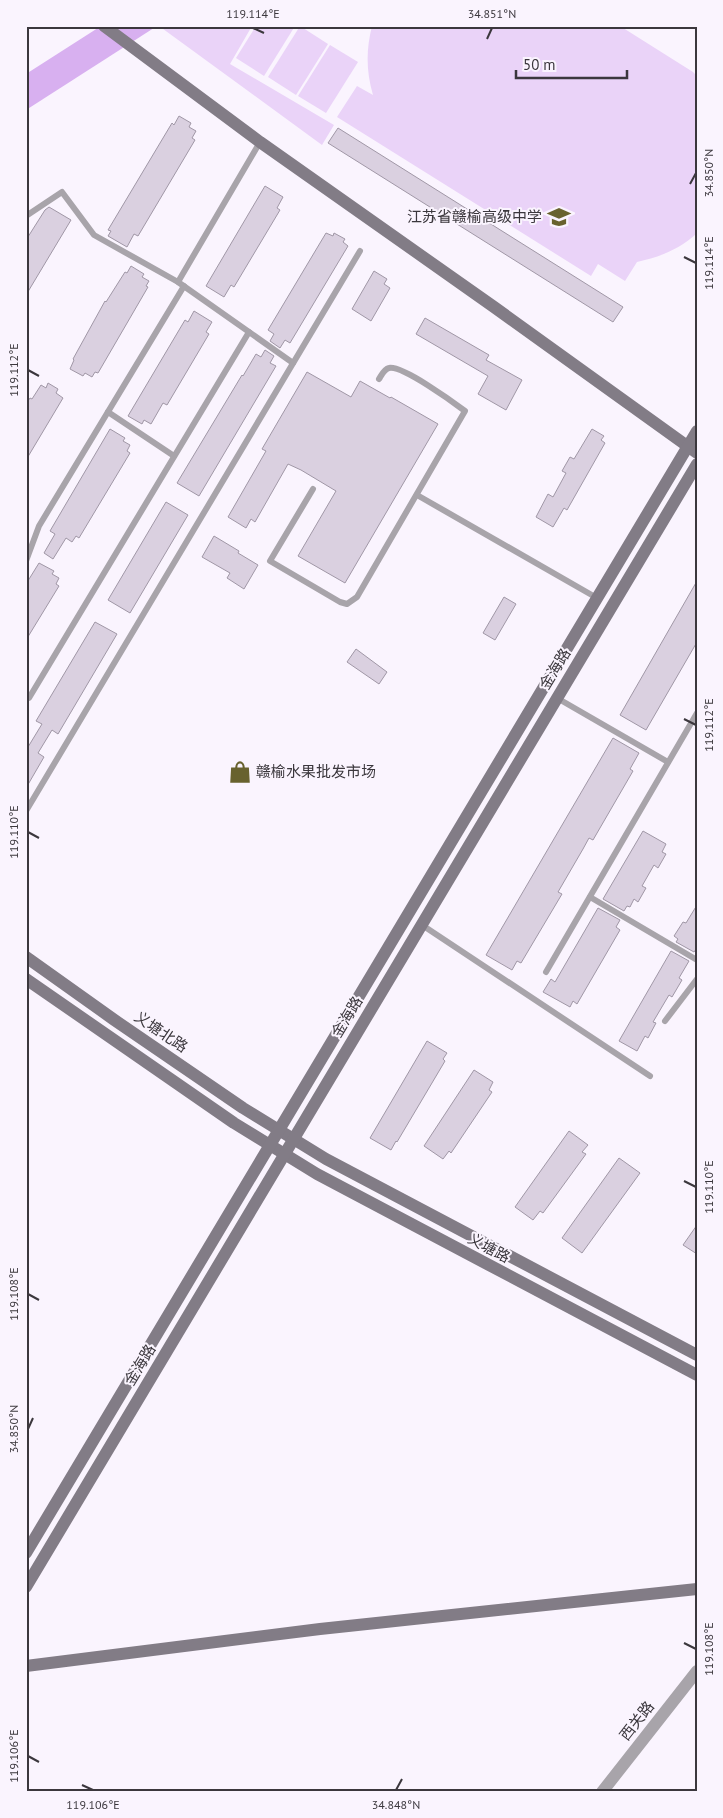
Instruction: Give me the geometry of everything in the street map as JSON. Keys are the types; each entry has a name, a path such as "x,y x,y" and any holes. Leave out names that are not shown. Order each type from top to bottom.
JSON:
{"main road":[{"path":"104,26 260,142 692,450"},
{"name":"金海路","path":"26,1553 596,598 692,450 697,431"},
{"name":"金海路","path":"26,1587 697,464"},
{"name":"义塘北路","path":"26,957 146,1041 279,1130"},
{"path":"26,979 201,1101 270,1145"},
{"name":"义塘路","path":"279,1130 326,1159 418,1209 697,1355"},
{"name":"义塘路","path":"270,1145 317,1174 426,1234 697,1375"},
{"path":"26,1666 320,1629 697,1589"}],"street":[{"name":"西关路","path":"602,1792 697,1671"}],"lane":[{"path":"178,282 260,142"},
{"path":"26,216 62,192 94,235 178,282 293,363"},
{"path":"26,811 360,251"},
{"path":"26,561 39,526 184,286"},
{"path":"26,699 29,698 249,332"},
{"path":"313,489 270,561 340,602 348,604 357,598 465,412 449,399 400,370 390,367 379,380"},
{"path":"108,412 174,456"},
{"path":"416,494 596,598"},
{"path":"557,698 668,762"},
{"path":"546,972 697,713"},
{"path":"590,897 697,960"},
{"path":"422,925 650,1076"},
{"path":"665,1021 697,979"}],"shaded area":[{"path":"101,26 157,26 26,110 26,74"},
{"path":"159,26 252,26 230,64 334,125 322,145"},
{"path":"256,26 295,26 264,76 236,58"},
{"path":"300,26 328,44 296,95 268,77"},
{"name":"江苏省赣榆高级中学","path":"372,26 620,26 693,72 697,76 697,233 684,244 669,252 637,262 625,281 598,264 591,276 337,117 357,86 373,95 368,60"},
{"path":"330,45 358,62 326,113 298,96"}],"building":[{"path":"179,116 191,123 189,127 196,131 192,138 195,140 138,236 134,234 127,247 108,236 111,231 108,230 172,123 174,125"},
{"path":"338,128 623,307 613,322 328,143"},
{"path":"265,186 283,197 277,208 280,210 234,287 231,285 224,297 206,286"},
{"path":"49,207 71,220 26,295 26,240 45,210"},
{"path":"326,233 333,236 334,233 345,239 343,242 348,246 290,343 285,340 280,348 270,341 274,334 268,330"},
{"path":"131,266 144,274 142,277 149,281 146,286 148,287 98,373 95,372 92,377 85,373 83,376 70,369 73,359 105,301"},
{"path":"374,271 387,279 384,284 390,288 371,321 352,309"},
{"path":"194,311 212,322 206,332 209,334 167,405 163,403 151,424 144,420 142,424 128,416 185,320 188,322"},
{"path":"425,318 489,355 486,360 522,380 506,410 478,394 488,376 416,334"},
{"path":"265,350 274,356 270,363 276,366 199,496 177,483 242,375 256,354 261,357"},
{"path":"307,372 351,397 360,381 438,424 345,583 298,556 336,491 301,470 288,464 255,522 251,519 246,528 228,517 266,451 262,449"},
{"path":"48,383 58,389 56,393 63,398 26,460 26,404 30,398 32,399 41,385 46,388"},
{"path":"110,429 125,438 123,441 130,445 127,451 130,453 79,538 76,536 72,542 66,538 53,559 44,553 55,534 50,531"},
{"path":"592,429 604,436 601,440 605,443 567,510 564,508 553,527 536,517 548,494 553,497 566,473 562,471 570,457 574,459"},
{"path":"166,502 188,515 130,613 108,600"},
{"path":"214,536 258,565 244,589 227,578 230,573 202,557"},
{"path":"39,563 54,571 52,574 59,578 56,584 59,586 26,640 26,584"},
{"path":"697,581 697,642 646,730 620,715"},
{"path":"504,597 516,604 495,640 483,633"},
{"path":"95,622 117,634 58,734 52,730 38,753 44,757 26,788 26,746 28,747 42,724 36,721"},
{"path":"356,649 387,672 379,684 347,662"},
{"path":"613,738 639,753 630,769 633,771 593,840 589,838 558,892 562,894 521,963 517,961 512,970 486,955"},
{"path":"643,831 666,844 662,852 666,854 658,868 654,865 642,886 646,888 638,902 634,899 630,907 627,906 624,911 603,899"},
{"path":"697,905 697,948 694,952 676,942 678,939 674,936 683,922 686,923"},
{"path":"598,908 620,920 616,927 620,930 577,1004 573,1001 570,1007 543,992 551,979 555,982"},
{"path":"671,951 689,961 679,978 682,980 672,997 669,995 653,1022 656,1023 648,1038 645,1036 637,1051 619,1041"},
{"path":"427,1041 447,1053 443,1059 445,1061 391,1150 370,1138"},
{"path":"474,1070 493,1082 489,1090 492,1092 451,1153 449,1151 443,1159 424,1146"},
{"path":"569,1131 588,1145 582,1152 586,1154 543,1213 540,1211 533,1220 515,1207"},
{"path":"619,1158 640,1173 582,1253 562,1238"},
{"path":"697,1225 697,1254 683,1245"}],"place":[{"name":"江苏省赣榆高级中学","path":"559,217"},
{"name":"赣榆水果批发市场","path":"240,772"}]}
